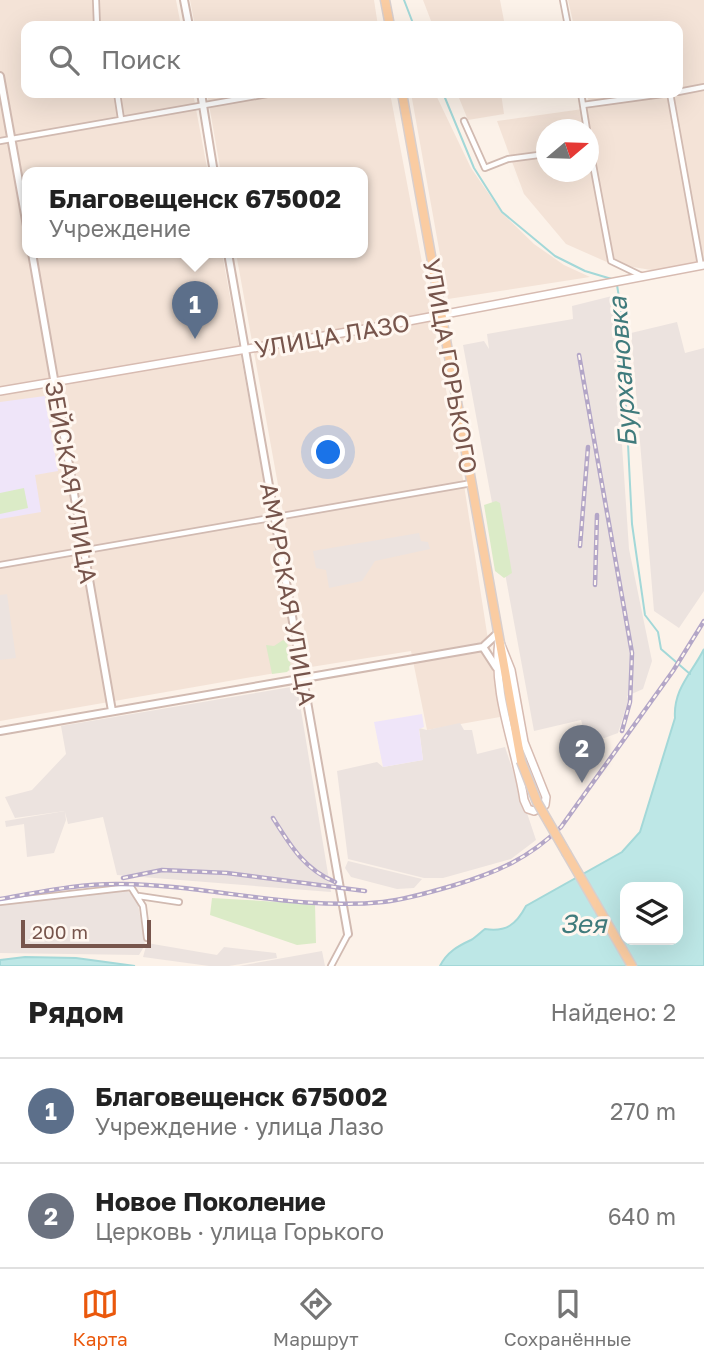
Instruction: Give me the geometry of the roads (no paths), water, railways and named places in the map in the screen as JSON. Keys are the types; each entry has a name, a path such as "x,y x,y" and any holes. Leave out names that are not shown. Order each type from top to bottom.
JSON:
{"main road":[{"path":"385,0 389,21"},
{"name":"УЛИЦА ГОРЬКОГО","path":"403,98 499,636 511,670 529,757 546,797 541,810 528,808 524,800 496,667 499,636"},
{"name":"УЛИЦА ЛАЗО","path":"0,391 245,350 703,265"},
{"path":"499,636 521,761 537,802 632,966"}],"street":[{"path":"96,0 97,21"},
{"path":"184,0 188,21"},
{"path":"563,0 567,21"},
{"path":"0,76 22,199"},
{"path":"683,91 704,87"},
{"path":"118,98 121,119"},
{"path":"202,98 213,167"},
{"path":"0,141 244,98"},
{"path":"581,98 585,119"},
{"path":"583,105 634,98"},
{"path":"671,98 703,265"},
{"path":"464,121 485,169 508,159 536,155"},
{"path":"596,182 611,261 643,277"},
{"name":"ЗЕЙСКАЯ УЛИЦА","path":"33,258 112,711"},
{"name":"АМУРСКАЯ УЛИЦА","path":"229,258 348,934"},
{"path":"0,565 472,482"},
{"path":"0,731 483,647 499,636"},
{"path":"483,647 496,667"},
{"path":"0,902 131,887 143,905 146,938"},
{"path":"139,896 179,902"},
{"path":"331,966 348,934"}],"water":[{"name":"Зея","path":"704,649 704,966 440,966 453,950 485,929 510,926 526,906 622,852 640,832 675,718 677,698"},
{"path":"25,957 76,958 135,966 0,966 0,960"}],"waterway":[{"name":"Бурхановка","path":"404,0 412,21"},
{"name":"Бурхановка","path":"445,98 474,168 502,212 555,256 585,271 615,280"},
{"name":"Бурхановка","path":"617,285 621,310 619,359 625,384 632,524 645,615 658,632 661,649 690,674"}],"railway":[{"path":"579,355 632,653 630,702 622,731"},
{"path":"580,546 588,447"},
{"path":"595,585 597,515"},
{"path":"0,899 76,886 122,884 187,888 285,901 350,904 410,897 485,875 525,856 561,827 673,671 704,621"},
{"path":"273,818 306,863 335,882"},
{"path":"123,878 162,870 227,873 365,891"}],"place":[{"name":"Благовещенск 675002","path":"195,339"},
{"name":"Новое Поколение","path":"582,783"}]}
